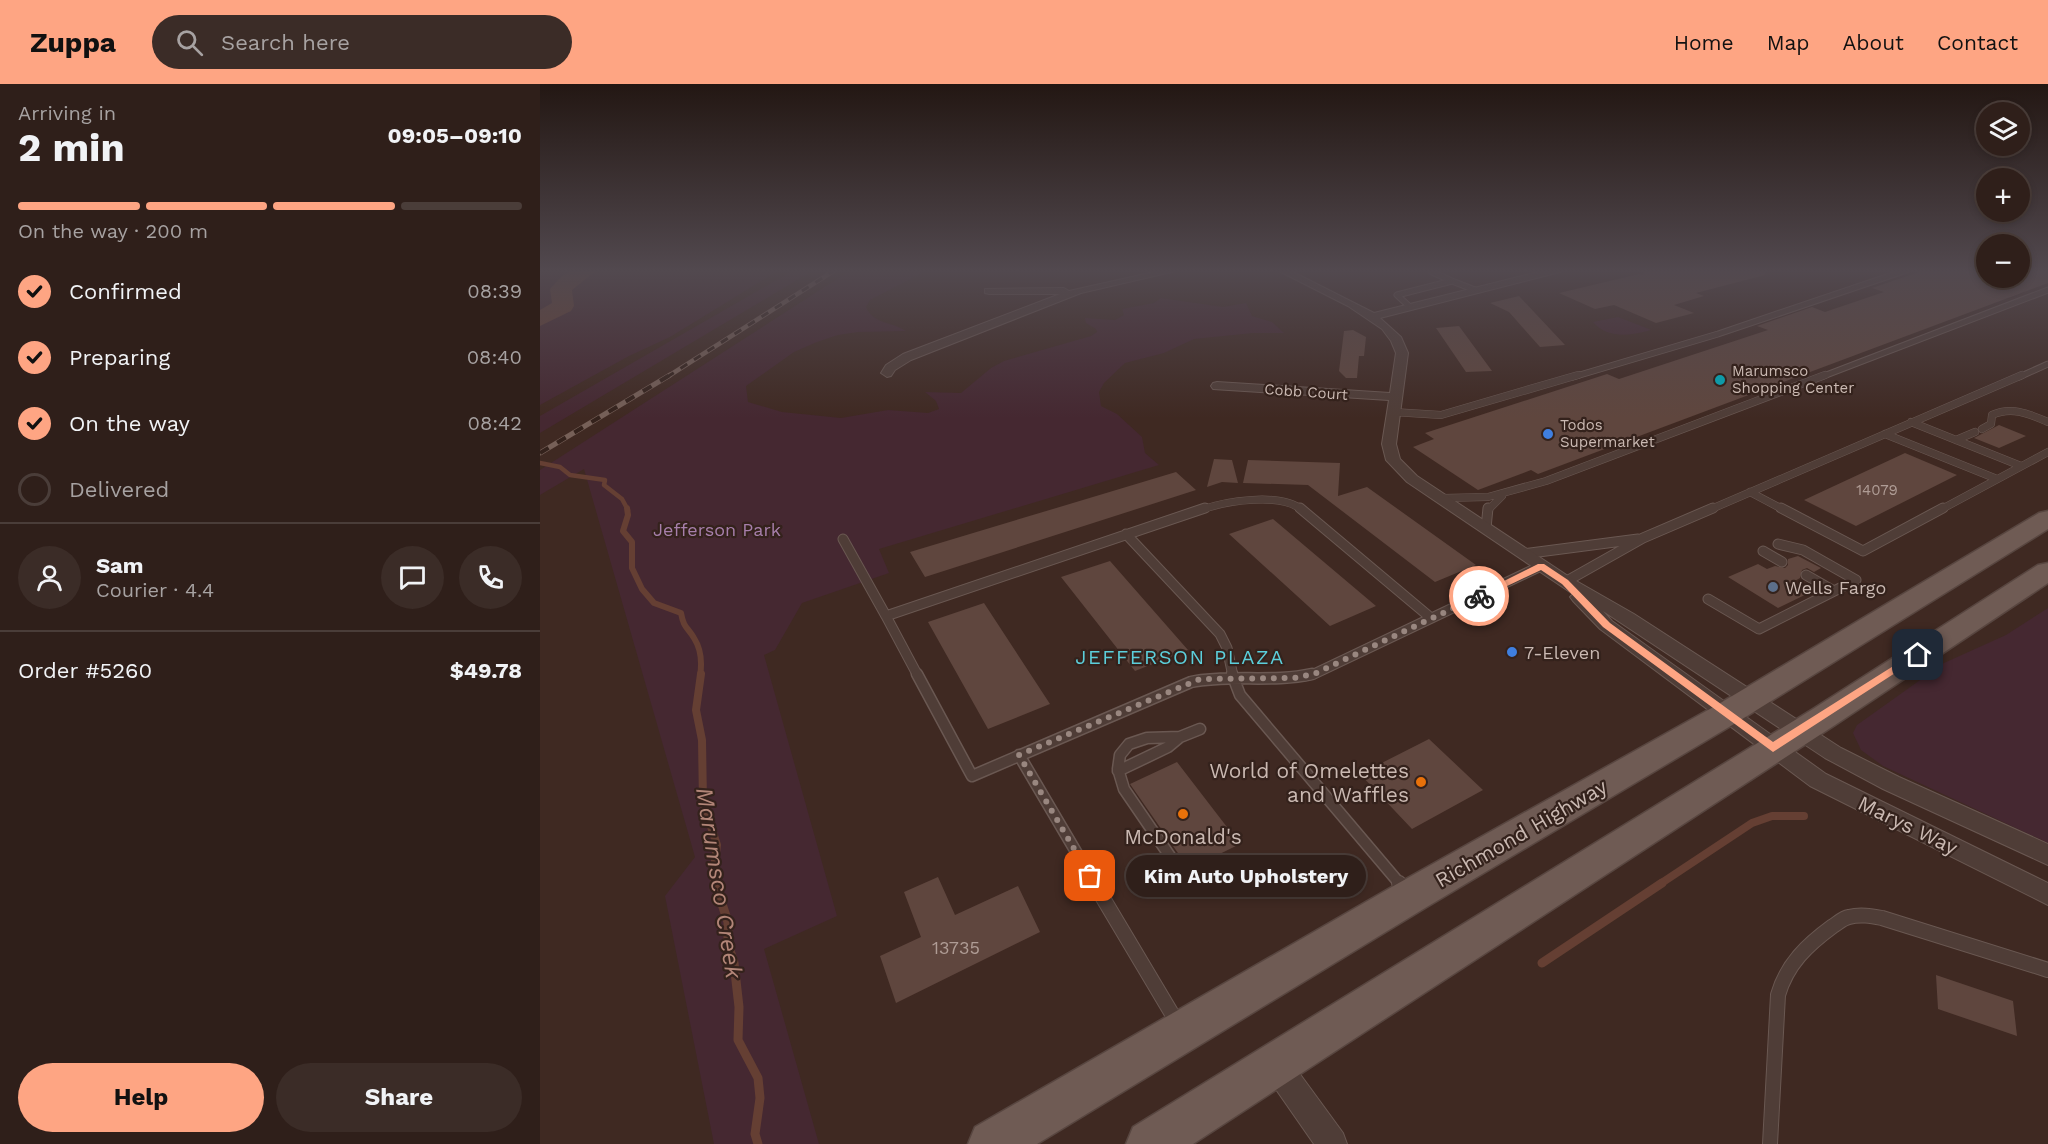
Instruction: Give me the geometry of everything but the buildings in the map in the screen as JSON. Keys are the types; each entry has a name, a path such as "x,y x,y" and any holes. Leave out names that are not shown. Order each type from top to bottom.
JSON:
{"main road":[{"name":"Richmond Highway","path":"992,1144 1411,896 1739,706 2048,519"},
{"path":"1150,1144 2044,577"}],"street":[{"path":"887,373 890,368 907,357 1004,319"},
{"path":"1377,319 1391,330 1401,347 1389,444 1393,460 1412,479 1523,554 1565,582 1628,618 1785,740"},
{"name":"Cobb Court","path":"1217,386 1395,397"},
{"path":"1739,706 1785,740"},
{"name":"Marys Way","path":"1785,740 1833,753 1891,783 2048,855"},
{"name":"Marys Way","path":"1785,740 1806,772 1843,794 2048,894"},
{"path":"1276,1065 1332,1144"}],"lane":[{"path":"1393,412 1441,415 1761,319"},
{"path":"1443,498 1475,498 1506,493 1546,481 1971,319"},
{"path":"1565,582 1643,538 2048,364"},
{"path":"1983,429 1991,424 1992,415 2007,410 2048,422"},
{"path":"1911,422 2021,466"},
{"path":"1956,440 1975,432"},
{"path":"1886,434 1997,479"},
{"path":"1750,492 1863,551 2048,452"},
{"path":"1486,528 1488,508 1506,493"},
{"path":"886,616 1126,534 1233,501 1258,500 1298,506 1431,618"},
{"path":"1126,534 1220,634 1227,649 1231,678 1249,707 1411,896"},
{"path":"1523,554 1643,538"},
{"path":"843,539 972,776 1191,682 1208,678 1307,676 1541,566"},
{"path":"1708,599 1759,629 1856,580 1803,550 1778,544"},
{"path":"1763,551 1782,562"},
{"path":"1806,575 1834,591"},
{"path":"1118,771 1168,747 1180,737 1200,729"},
{"path":"1180,737 1144,739 1130,744 1119,757 1118,771 1124,789 1192,888"},
{"path":"1019,755 1183,1031"},
{"path":"1770,1144 1778,995 1781,983 1786,971 1806,945 1845,918 1864,915 1882,918 2048,970"}],"green space":[{"path":"540,319 699,319 670,337 629,356 540,405"},
{"path":"708,319 731,319 540,433 540,416"},
{"name":"Jefferson Park","path":"774,319 877,319 906,331 858,332 838,335 817,342 794,352 746,386 748,402 782,412 841,418 888,410 928,413 939,409 936,401 925,392 961,393 991,368 1004,361 1091,336 1097,332 1096,329 1086,323 1085,319 1264,319 1272,322 1284,333 1253,333 1194,339 1164,353 1125,363 1104,383 1099,392 1101,406 1117,414 1142,437 1145,453 1159,465 879,549 889,573 802,603 775,650 764,655 837,916 764,949 819,1144 714,1144 665,896 695,857 584,469 540,495 540,470"},
{"path":"1624,319 1651,330 1628,335 1612,334 1593,322"},
{"path":"2048,608 2048,843 1883,766 1861,750 1853,733 1857,725 1944,663 2006,635"}],"waterway":[{"name":"Marumsco Creek","path":"540,463 560,467 570,475 605,480 604,485 622,499 627,508"},
{"name":"Marumsco Creek","path":"627,508 628,515 623,531 632,542 632,568 642,589 654,603 681,613 700,652 700,676"},
{"name":"Marumsco Creek","path":"701,674 696,710 702,740 703,802 717,845 713,876 716,884"},
{"path":"1660,884 1752,823 1772,816 1804,816"},
{"name":"Marumsco Creek","path":"715,883 728,922 728,944 734,963 739,1007 738,1040 758,1078 760,1098 755,1134 758,1144"},
{"path":"1542,963 1662,883"}],"railway":[{"path":"667,377 757,319"},
{"path":"540,453 670,375"}],"way so far":[{"path":"1090,876 1019,755 1200,679 1294,678 1314,674 1479,596"}],"place":[{"name":"Marumsco Shopping Center","path":"1720,380"},
{"name":"Todos Supermarket","path":"1548,434"},
{"name":"Wells Fargo","path":"1773,587"},
{"name":"7-Eleven","path":"1512,652"},
{"name":"World of Omelettes and Waffles","path":"1421,782"},
{"name":"McDonald's","path":"1183,814"},
{"name":"Kim Auto Upholstery","path":"1090,876"}],"district":[{"name":"JEFFERSON PLAZA","path":"1180,657"}],"route":[{"path":"1479,596 1541,566 1565,582 1606,625 1773,748 1918,655"}]}
